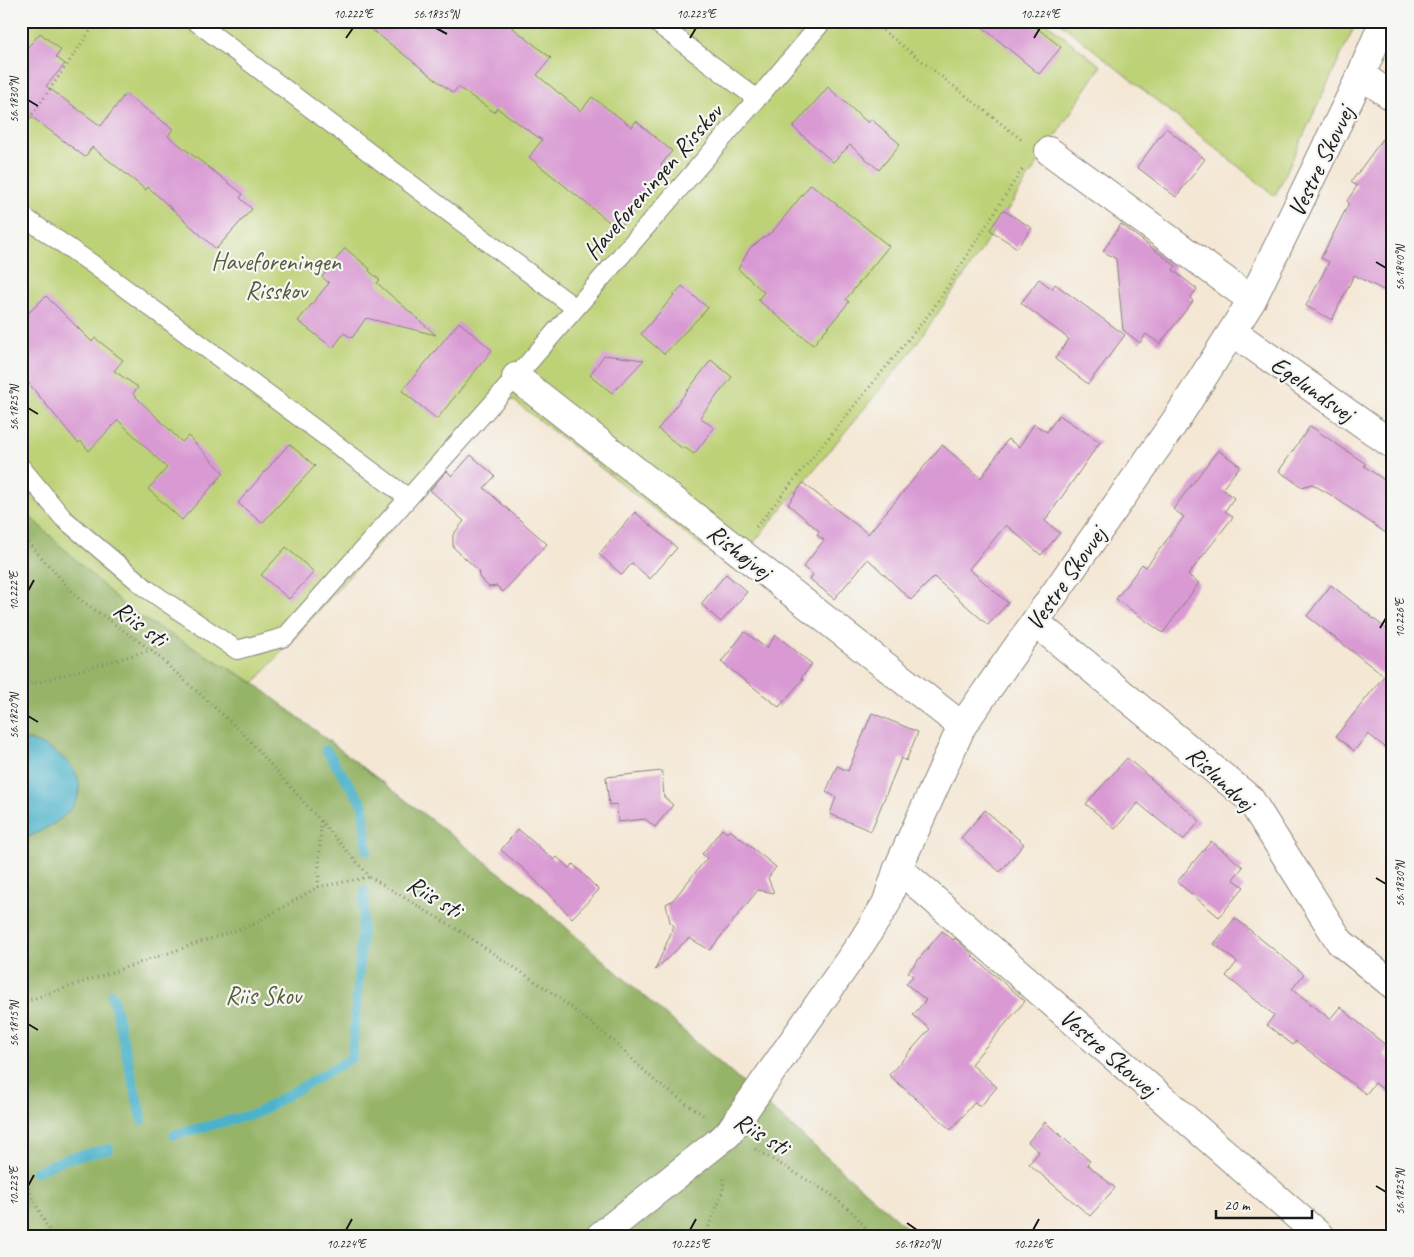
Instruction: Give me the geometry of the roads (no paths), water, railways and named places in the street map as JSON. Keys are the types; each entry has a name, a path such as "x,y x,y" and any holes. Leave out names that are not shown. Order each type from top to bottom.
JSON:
{"street":[{"name":"Vestre Skovvej","path":"600,1236 728,1134 862,942 886,904 898,868 962,726 1176,420 1252,300 1361,75 1384,21"},
{"path":"1361,75 1393,97"},
{"path":"1041,151 1252,300"},
{"name":"Egelundsvej","path":"1233,332 1393,444"},
{"name":"Rishøjvej","path":"516,377 962,726"},
{"name":"Rislundvej","path":"1035,622 1250,799 1340,942 1393,985"},
{"name":"Vestre Skovvej","path":"898,868 1320,1236"}],"lane":[{"path":"195,21 574,308"},
{"name":"Haveforeningen Risskov","path":"21,467 63,518 147,589 237,650 285,637 407,497 516,377 757,99 654,21"},
{"path":"757,99 823,21"},
{"path":"21,215 91,263 407,497"}],"water":[{"path":"21,740 44,746 65,760 73,769 78,780 79,791 75,803 64,816 21,841"}],"waterway":[{"path":"326,750 363,805 367,851"},
{"path":"174,1135 257,1113 352,1058 365,891"},
{"path":"112,994 142,1120"},
{"path":"35,1172 65,1159 109,1149"}],"park label":[{"name":"Riis Skov","path":"263,995"}]}
